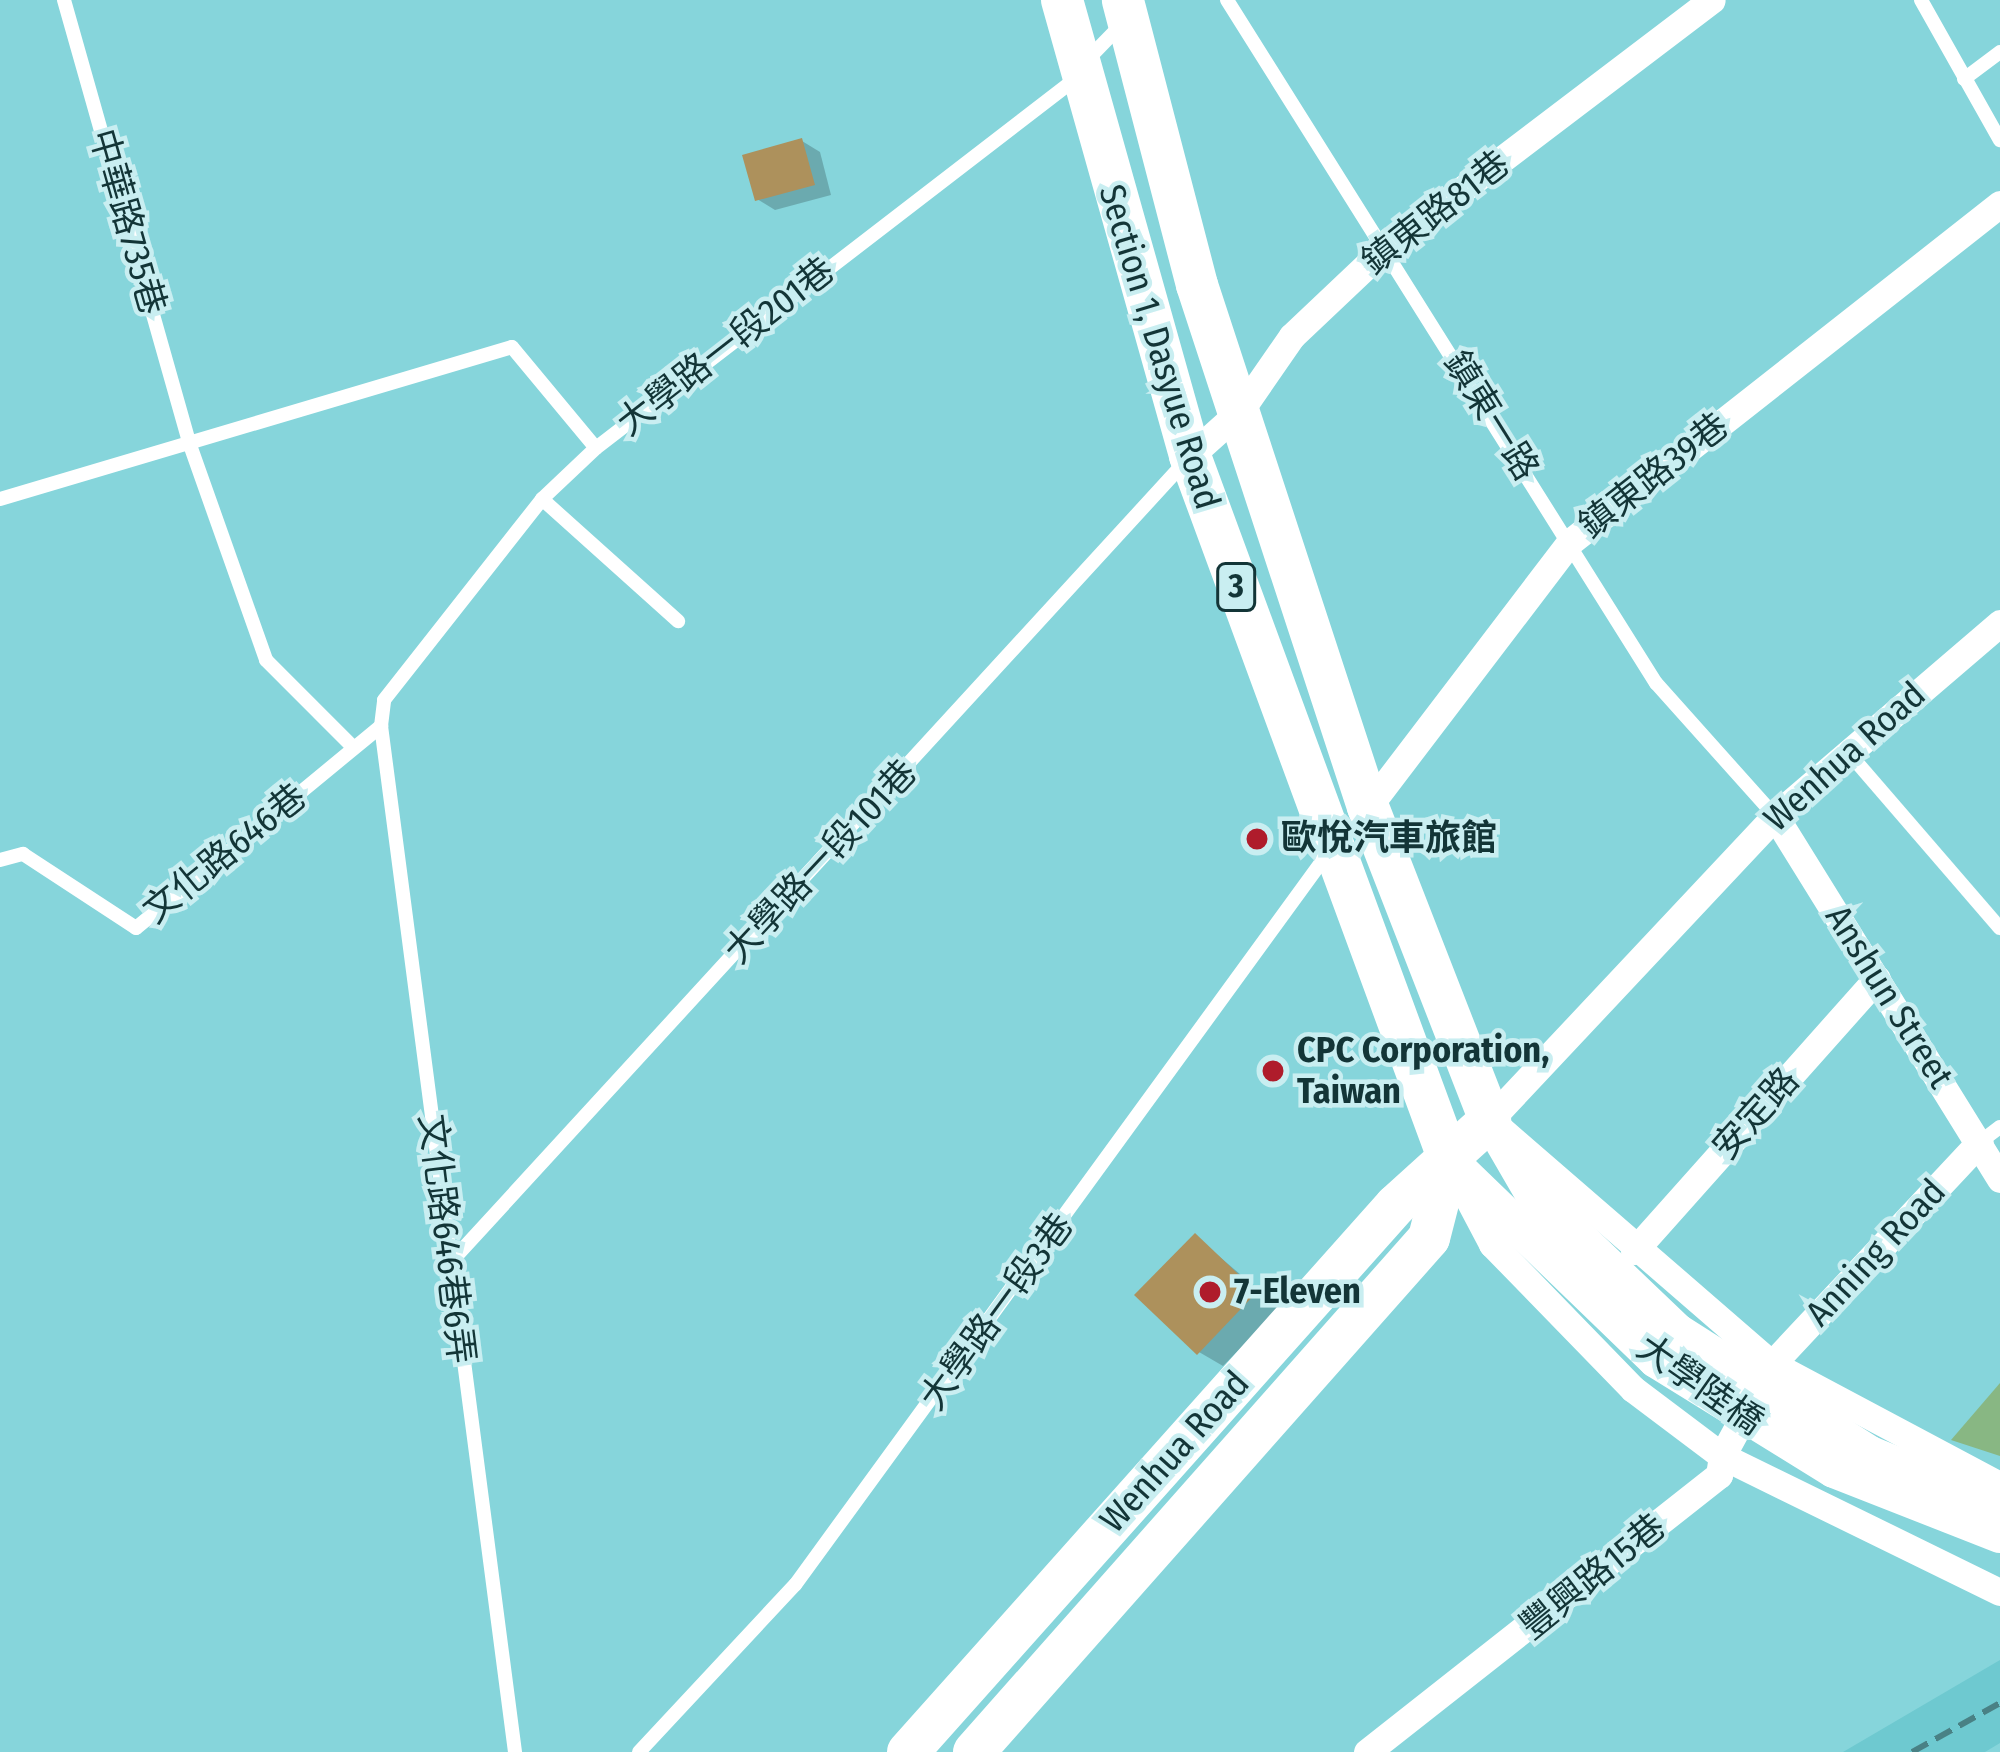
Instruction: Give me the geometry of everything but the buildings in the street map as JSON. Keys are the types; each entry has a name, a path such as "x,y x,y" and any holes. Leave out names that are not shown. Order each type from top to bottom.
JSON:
{"main road":[{"name":"Section 1, Dasyue Road","path":"1062,0 1079,76 1190,456 1330,851 1449,1160"},
{"name":"Section 1, Dasyue Road","path":"1125,10 1240,411 1368,807 1490,1120"},
{"name":"Wenhua Road","path":"908,1752 1396,1205 1490,1120"},
{"name":"Wenhua Road","path":"974,1752 1429,1238 1449,1160"}],"street":[{"name":"鎮東路81巷","path":"1190,456 1240,411 1292,336 1385,248 1712,0"},
{"name":"鎮東路39巷","path":"1368,807 1570,542 2000,204"},
{"name":"Wenhua Road","path":"1490,1120 1775,816 2000,623"},
{"name":"Anshun Street","path":"1775,816 1877,978 1990,1135 2000,1179"},
{"name":"安定路","path":"1634,1251 1877,978"},
{"name":"大學陸橋","path":"1490,1120 1523,1207 1656,1360 1758,1427 1915,1507 2000,1535"},
{"path":"1490,1120 1553,1169 1634,1251 1772,1364 2000,1485"},
{"name":"Anning Road","path":"1772,1364 1990,1135"},
{"name":"大學陸橋","path":"1449,1160 1523,1207 1786,1407 1870,1454 2000,1507"},
{"path":"1449,1160 1492,1244 1564,1324 1633,1389 1722,1456 2000,1592"},
{"name":"豐興路15巷","path":"1367,1752 1720,1475 1722,1456 1772,1364"}],"lane":[{"name":"中華路735巷","path":"64,0 190,445 266,660 354,748"},
{"name":"鎮東一路","path":"1227,0 1656,683 1775,816"},
{"path":"1921,0 2000,140"},
{"name":"大學路一段201巷","path":"381,726 384,700 542,499 596,448 1079,76 1099,40 1125,10"},
{"path":"1964,79 2000,52"},
{"path":"0,500 512,347 596,448"},
{"name":"大學路一段101巷","path":"449,1264 1190,456"},
{"path":"542,499 678,621"},
{"name":"文化路646巷","path":"0,860 23,854 136,928 381,726"},
{"name":"文化路646巷6弄","path":"381,726 515,1752"},
{"path":"1846,751 2000,928"},
{"name":"大學路一段3巷","path":"639,1752 796,1585 1330,851"}],"shaded area":[{"path":"2000,1660 2000,1743 1985,1752 1843,1752"}],"green space":[{"path":"2000,1383 2000,1456 1951,1440"}],"railway":[{"path":"1912,1752 2000,1703"}],"place":[{"name":"歐悅汽車旅館","path":"1257,839"},
{"name":"CPC Corporation, Taiwan","path":"1273,1071"},
{"name":"7-Eleven","path":"1210,1292"}]}
